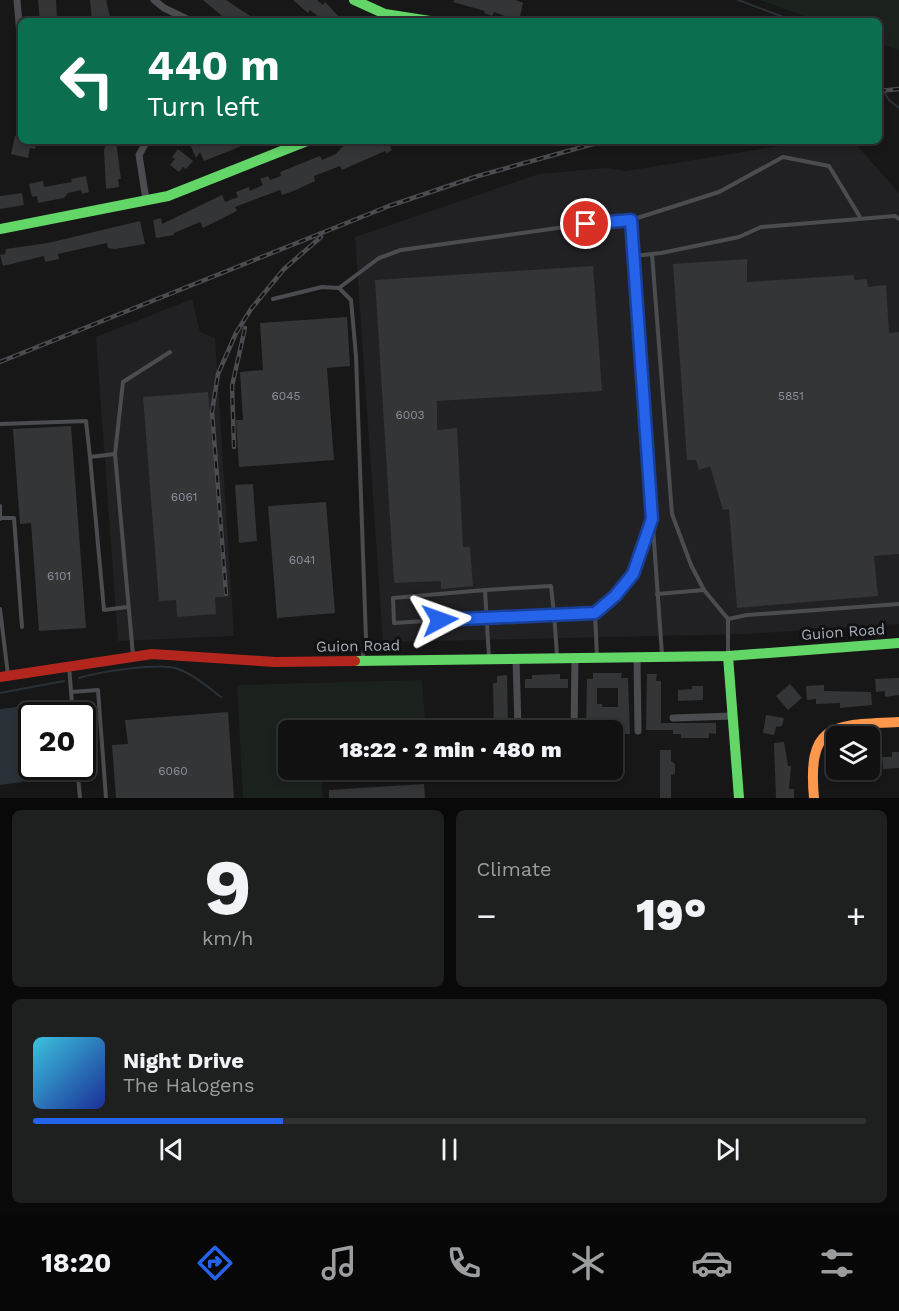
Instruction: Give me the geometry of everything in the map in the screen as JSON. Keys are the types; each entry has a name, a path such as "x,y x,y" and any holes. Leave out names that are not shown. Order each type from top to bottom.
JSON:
{"street":[{"path":"17,0 19,18"},
{"path":"154,0 164,8 185,18"},
{"path":"354,0 385,14 409,18"},
{"path":"146,144 140,155 146,201"},
{"path":"0,229 168,196 300,144"},
{"name":"Guion Road","path":"4,677 133,655 180,654 275,662 728,656 899,643"},
{"path":"728,656 739,798"},
{"path":"637,657 638,732"},
{"path":"574,720 575,658"},
{"path":"516,659 518,720"},
{"path":"673,718 733,716"},
{"path":"814,798 812,761 822,739 839,727 899,722"}],"lane":[{"path":"273,298 322,287 339,288 379,258 401,250 586,224 631,220 719,192 783,157 829,166 860,218"},
{"path":"634,256 739,237 761,227 860,218 895,216 899,219"},
{"path":"631,220 662,657"},
{"path":"652,254 672,514 691,565 704,590 728,620 728,656"},
{"path":"339,288 351,300 357,356 366,628 362,661"},
{"path":"133,655 115,454 123,382 170,352"},
{"path":"0,424 86,421 104,610 128,607"},
{"path":"90,457 115,454"},
{"path":"0,506 1,519 14,518 22,627"},
{"path":"557,658 554,613 550,586 393,598 394,623 554,613 595,613 615,596 633,574 652,519"},
{"path":"485,590 489,659"},
{"path":"657,594 704,590"},
{"path":"728,620 747,615 899,604"},
{"path":"0,609 4,677"},
{"path":"595,613 597,658"},
{"path":"69,665 72,702"},
{"path":"71,692 98,690 106,798"},
{"path":"78,780 80,798"}],"shaded area":[{"path":"760,0 899,0 899,50 882,44 882,18 811,18"},
{"path":"792,144 856,144 899,193 899,624 746,634 383,642 355,237 539,174 605,168 626,171"},
{"path":"192,299 200,332 215,338 234,636 118,641 96,337"},
{"path":"422,680 425,720 278,720 278,780 322,780 323,798 243,798 237,685"},
{"path":"17,707 18,709 18,780 23,780 22,782 0,785 0,709"}],"building":[{"path":"38,0 56,0 57,18 40,18"},
{"path":"90,0 106,0 110,18 92,18"},
{"path":"203,0 226,0 253,18 224,18"},
{"path":"293,0 317,0 323,5 325,2 340,18 320,18 310,10 308,13"},
{"path":"454,0 516,0 523,3 520,18 510,18 494,12 492,16 484,13 485,11 453,2"},
{"path":"15,136 18,136 18,144 36,144 35,149 30,148 28,158 11,154"},
{"path":"106,144 116,144 121,179 118,179 119,187 106,189 104,150"},
{"path":"190,144 246,144 204,161 200,152 196,158"},
{"path":"349,144 394,144 390,146 392,150 387,153 385,151 342,170 340,166 314,176 315,181 296,190 282,195 280,190 235,207 237,211 203,228 200,222 174,235 156,238 153,220 161,218 162,224 222,195 225,202 238,197 236,192 249,187 250,191 263,185 260,179 268,176 270,180 281,176 280,172 320,156 322,160 336,154 342,147"},
{"path":"178,149 193,161 186,169 183,167 179,172 170,165"},
{"path":"86,176 89,192 82,194 81,190 68,193 64,198 38,203 37,196 32,197 29,184 43,181 44,187 72,182 71,179"},
{"path":"22,193 24,205 0,209 0,196"},
{"path":"140,221 145,244 115,249 108,248 107,243 58,254 59,259 45,262 44,256 3,266 0,255 5,254 6,249 48,243"},
{"path":"747,259 747,282 854,275 854,280 867,279 868,287 886,285 889,333 899,332 899,554 874,556 878,596 737,608 729,509 723,510 710,466 699,470 696,460 687,460 673,264"},
{"path":"593,266 602,391 437,401 437,430 457,428 463,547 470,547 473,586 441,589 441,581 394,583 375,280"},
{"path":"347,317 350,366 327,368 334,460 239,467 236,420 243,420 240,372 263,370 260,323"},
{"path":"208,392 224,597 215,597 216,614 177,617 176,600 159,601 143,397"},
{"path":"71,426 86,628 39,631 31,523 20,524 13,429"},
{"path":"253,484 257,541 239,543 235,485"},
{"path":"326,502 335,613 277,618 268,506"},
{"path":"593,673 622,673 621,678 628,678 630,734 623,734 623,720 586,720 587,679 593,679","holes":["597,688 618,688 618,707 602,707 602,704 597,704"]},
{"path":"560,674 560,679 568,679 568,688 525,688 525,679 532,679 532,675"},
{"path":"647,674 657,674 656,681 661,681 661,723 716,723 716,734 709,733 709,738 681,738 681,734 673,734 673,730 646,730"},
{"path":"507,675 508,720 494,720 493,683 497,683 497,676"},
{"path":"899,678 899,695 885,697 885,691 876,692 875,679"},
{"path":"790,684 802,698 788,710 776,696"},
{"path":"824,685 824,691 871,692 872,705 840,708 840,703 816,704 816,699 807,700 806,686"},
{"path":"692,686 703,686 703,700 678,701 678,690 692,689"},
{"path":"228,712 234,798 116,798 112,745 128,744 125,720"},
{"path":"766,715 784,718 782,726 776,727 774,735 763,733"},
{"path":"784,742 788,766 791,766 789,789 794,789 794,798 776,798 774,743"},
{"path":"660,750 671,750 671,761 675,764 675,774 671,775 671,798 660,798"},
{"path":"892,752 899,752 899,768 883,769 882,757 892,757"},
{"path":"424,784 425,798 329,798 329,790"}],"waterway":[{"path":"738,0 786,18"},
{"path":"882,89 889,100 899,108"},
{"path":"79,678 127,669 175,668 199,680 221,697"},
{"path":"0,693 64,681"}],"railway":[{"path":"882,91 899,89"},
{"path":"0,362 389,206 478,176 593,144"},
{"path":"226,594 212,412 218,374 236,333 251,309 284,269 321,237"},
{"path":"234,447 232,386 245,328"}],"traffic: fast":[{"path":"354,0 385,14 411,18"},
{"path":"0,229 168,196 299,144"},
{"path":"355,661 728,656 899,643"},
{"path":"728,656 739,798"}],"traffic: slow":[{"path":"814,798 813,773 815,754 820,741 841,727 899,722"}],"traffic: jam":[{"path":"0,677 152,654 275,662 355,661"}],"route":[{"path":"440,620 554,613 595,613 625,586 633,574 652,519 631,220 586,224"}]}
